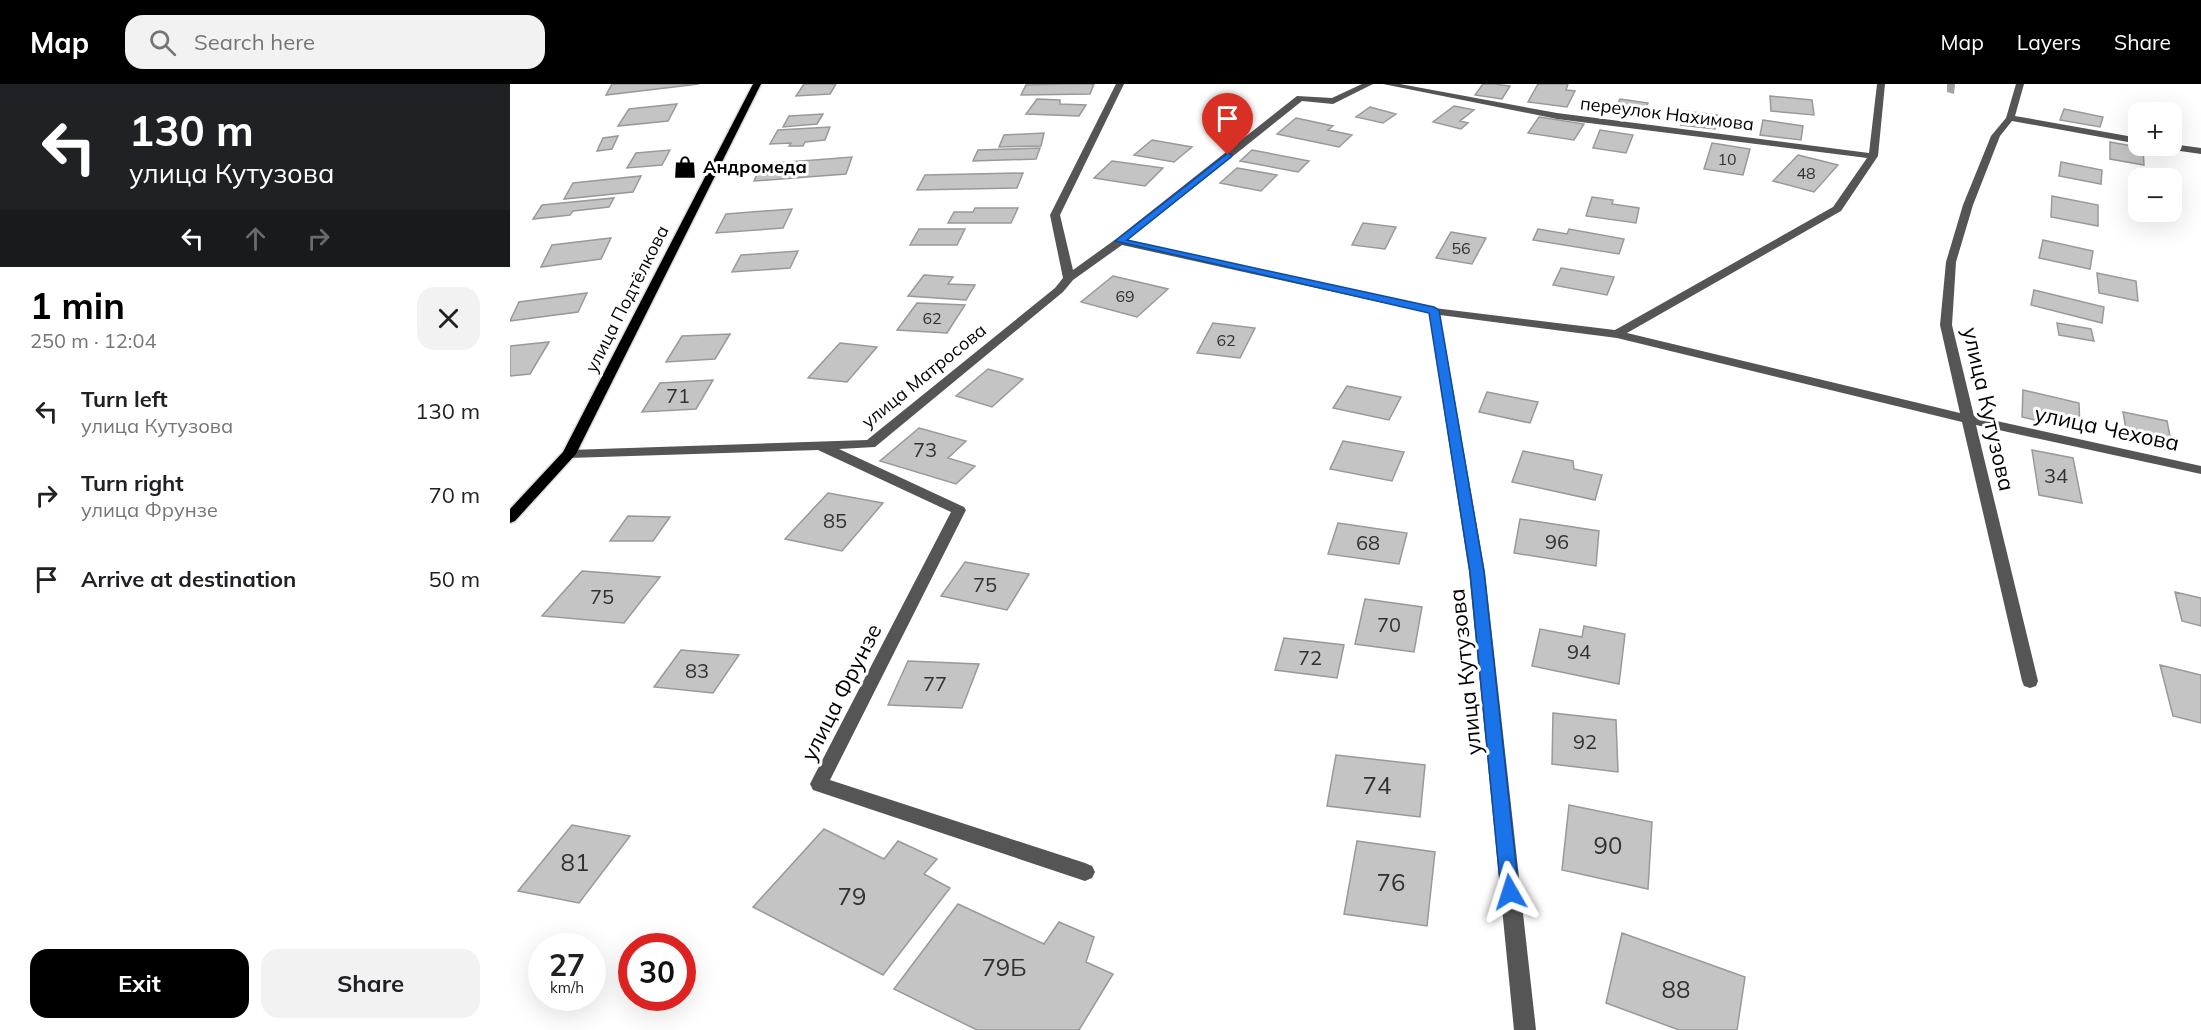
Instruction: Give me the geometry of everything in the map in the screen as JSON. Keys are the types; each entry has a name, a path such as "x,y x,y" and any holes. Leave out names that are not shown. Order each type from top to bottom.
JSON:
{"main road":[{"name":"улица Подтёлкова","path":"510,518 569,453 757,84"}],"street":[{"path":"1120,84 1055,215 1069,278 1120,241 1300,98 1333,101 1369,84"},
{"name":"переулок Нахимова","path":"1387,84 1557,116 1873,156"},
{"path":"1120,241 1434,310 1617,334 1837,209 1873,156 1881,84"},
{"name":"улица Кутузова","path":"2020,84 2010,118 1996,136 1968,205 1951,262 1946,325 2030,681"},
{"path":"2010,118 2128,139"},
{"path":"2182,149 2201,152"},
{"name":"улица Матросова","path":"569,453 870,444 1059,290 1069,278"},
{"name":"улица Кутузова","path":"1434,310 1477,572 1525,1030"},
{"name":"улица Чехова","path":"1617,334 1968,419 2201,470"},
{"name":"улица Фрунзе","path":"818,444 959,510 819,784 1085,872"}],"building":[{"path":"612,84 699,84 606,95"},
{"path":"804,84 836,84 830,94 796,96"},
{"path":"1094,84 1090,94 1021,95 1026,85"},
{"path":"1483,84 1510,86 1502,99 1475,95"},
{"path":"1538,84 1568,84 1566,90 1575,91 1567,107 1528,102"},
{"path":"1770,96 1812,100 1814,115 1771,111"},
{"path":"1037,99 1060,100 1060,104 1086,105 1079,116 1026,114"},
{"path":"1620,99 1648,103 1642,117 1613,113"},
{"path":"677,104 668,121 618,126 629,109"},
{"path":"1220,104 1250,109 1237,121 1205,116"},
{"path":"1454,106 1474,110 1460,121 1468,123 1461,129 1433,122"},
{"path":"1370,107 1396,114 1383,123 1356,117"},
{"path":"2064,109 2103,117 2100,127 2060,120"},
{"path":"1683,111 1717,115 1715,129 1681,125"},
{"path":"823,114 817,124 783,127 789,116"},
{"path":"1539,117 1584,124 1574,140 1528,133"},
{"path":"1296,118 1333,126 1328,130 1352,135 1339,147 1277,134"},
{"path":"1763,120 1803,126 1801,140 1760,135"},
{"path":"830,127 825,140 805,142 803,146 789,146 791,143 770,144 778,130"},
{"path":"1600,130 1633,135 1626,153 1593,148"},
{"path":"1044,133 1041,146 999,147 1004,135"},
{"path":"618,136 612,149 597,151 603,138"},
{"path":"1152,140 1192,147 1174,162 1134,155"},
{"path":"2110,142 2128,145 2128,156 2143,156 2144,165 2110,159"},
{"path":"1712,143 1750,149 1743,175 1704,169"},
{"path":"1040,148 1036,159 973,161 978,150"},
{"path":"670,150 662,165 627,168 636,153"},
{"path":"1252,150 1309,161 1298,172 1240,161"},
{"path":"1798,155 1838,165 1814,192 1773,181"},
{"path":"852,157 846,174 754,181 762,164"},
{"path":"1112,161 1163,168 1145,186 1094,178"},
{"path":"2061,162 2102,170 2101,184 2059,176"},
{"path":"1237,168 1277,175 1261,191 1220,183"},
{"path":"1023,173 1017,188 917,190 925,175"},
{"path":"641,176 633,192 564,199 573,183"},
{"path":"2052,196 2098,205 2098,226 2051,217"},
{"path":"1592,197 1613,200 1612,204 1639,208 1636,223 1586,216"},
{"path":"614,198 609,207 573,211 570,215 533,219 542,205"},
{"path":"975,208 1018,208 1011,223 948,223 954,212 973,212"},
{"path":"792,209 783,228 716,233 726,214"},
{"path":"1363,223 1396,227 1385,249 1352,245"},
{"path":"919,229 965,229 957,245 910,245"},
{"path":"1538,229 1567,234 1569,229 1624,239 1619,254 1533,240"},
{"path":"1451,232 1486,238 1472,264 1436,258"},
{"path":"611,238 601,259 541,267 552,245"},
{"path":"2043,240 2093,251 2090,269 2039,258"},
{"path":"798,251 790,268 732,272 741,255"},
{"path":"1561,268 1614,277 1607,295 1553,285"},
{"path":"2097,273 2136,281 2138,301 2099,293"},
{"path":"924,275 953,277 948,284 975,285 966,300 908,296"},
{"path":"1113,276 1168,289 1137,317 1081,302"},
{"path":"2034,290 2104,307 2102,323 2031,305"},
{"path":"587,293 578,312 510,321 519,302"},
{"path":"917,303 965,305 947,333 897,330"},
{"path":"1213,323 1255,328 1240,358 1197,353"},
{"path":"2057,323 2091,329 2094,341 2059,335"},
{"path":"730,334 715,359 666,362 682,336"},
{"path":"549,342 530,374 510,376 510,346"},
{"path":"840,343 877,347 847,382 808,378"},
{"path":"988,369 1023,379 992,407 956,396"},
{"path":"713,380 696,409 642,412 660,383"},
{"path":"1347,386 1401,397 1389,420 1333,408"},
{"path":"2023,390 2079,403 2080,430 2022,417"},
{"path":"1487,392 1538,402 1530,423 1479,412"},
{"path":"2123,412 2167,421 2173,451 2128,441"},
{"path":"919,428 966,441 948,458 975,466 956,484 880,461"},
{"path":"1343,441 1404,452 1392,481 1330,469"},
{"path":"2032,450 2073,458 2082,503 2039,495"},
{"path":"1523,451 1573,461 1574,469 1602,475 1595,500 1512,482"},
{"path":"828,493 883,503 842,551 785,539"},
{"path":"628,516 670,517 653,541 610,541"},
{"path":"1520,519 1599,531 1596,566 1514,553"},
{"path":"1338,523 1407,533 1399,564 1328,554"},
{"path":"965,562 1029,574 1007,610 941,596"},
{"path":"582,571 660,577 624,623 542,616"},
{"path":"2175,592 2201,598 2201,626 2182,621"},
{"path":"1365,599 1422,607 1414,652 1355,644"},
{"path":"1584,626 1625,634 1619,684 1532,666 1540,629 1582,637"},
{"path":"1284,638 1344,645 1337,678 1275,670"},
{"path":"681,650 739,655 713,693 654,687"},
{"path":"908,661 979,664 962,708 888,705"},
{"path":"2160,665 2201,675 2201,723 2173,716"},
{"path":"1553,713 1616,720 1618,772 1552,764"},
{"path":"1336,755 1425,765 1420,817 1327,806"},
{"path":"1569,805 1652,822 1648,889 1562,870"},
{"path":"572,825 630,836 579,903 518,891"},
{"path":"824,829 884,859 898,841 937,859 924,874 950,888 883,975 753,907"},
{"path":"1357,841 1435,852 1427,926 1344,914"},
{"path":"958,904 1044,944 1059,922 1094,937 1086,962 1113,974 1079,1030 977,1030 894,989"},
{"path":"1622,933 1745,977 1737,1030 1679,1030 1606,1003"}],"waterway":[{"path":"1951,84 1951,92"}],"place":[{"name":"Андромеда","path":"685,167"}],"route":[{"path":"1228,155 1120,241 1434,310 1477,572 1510,892"}]}
